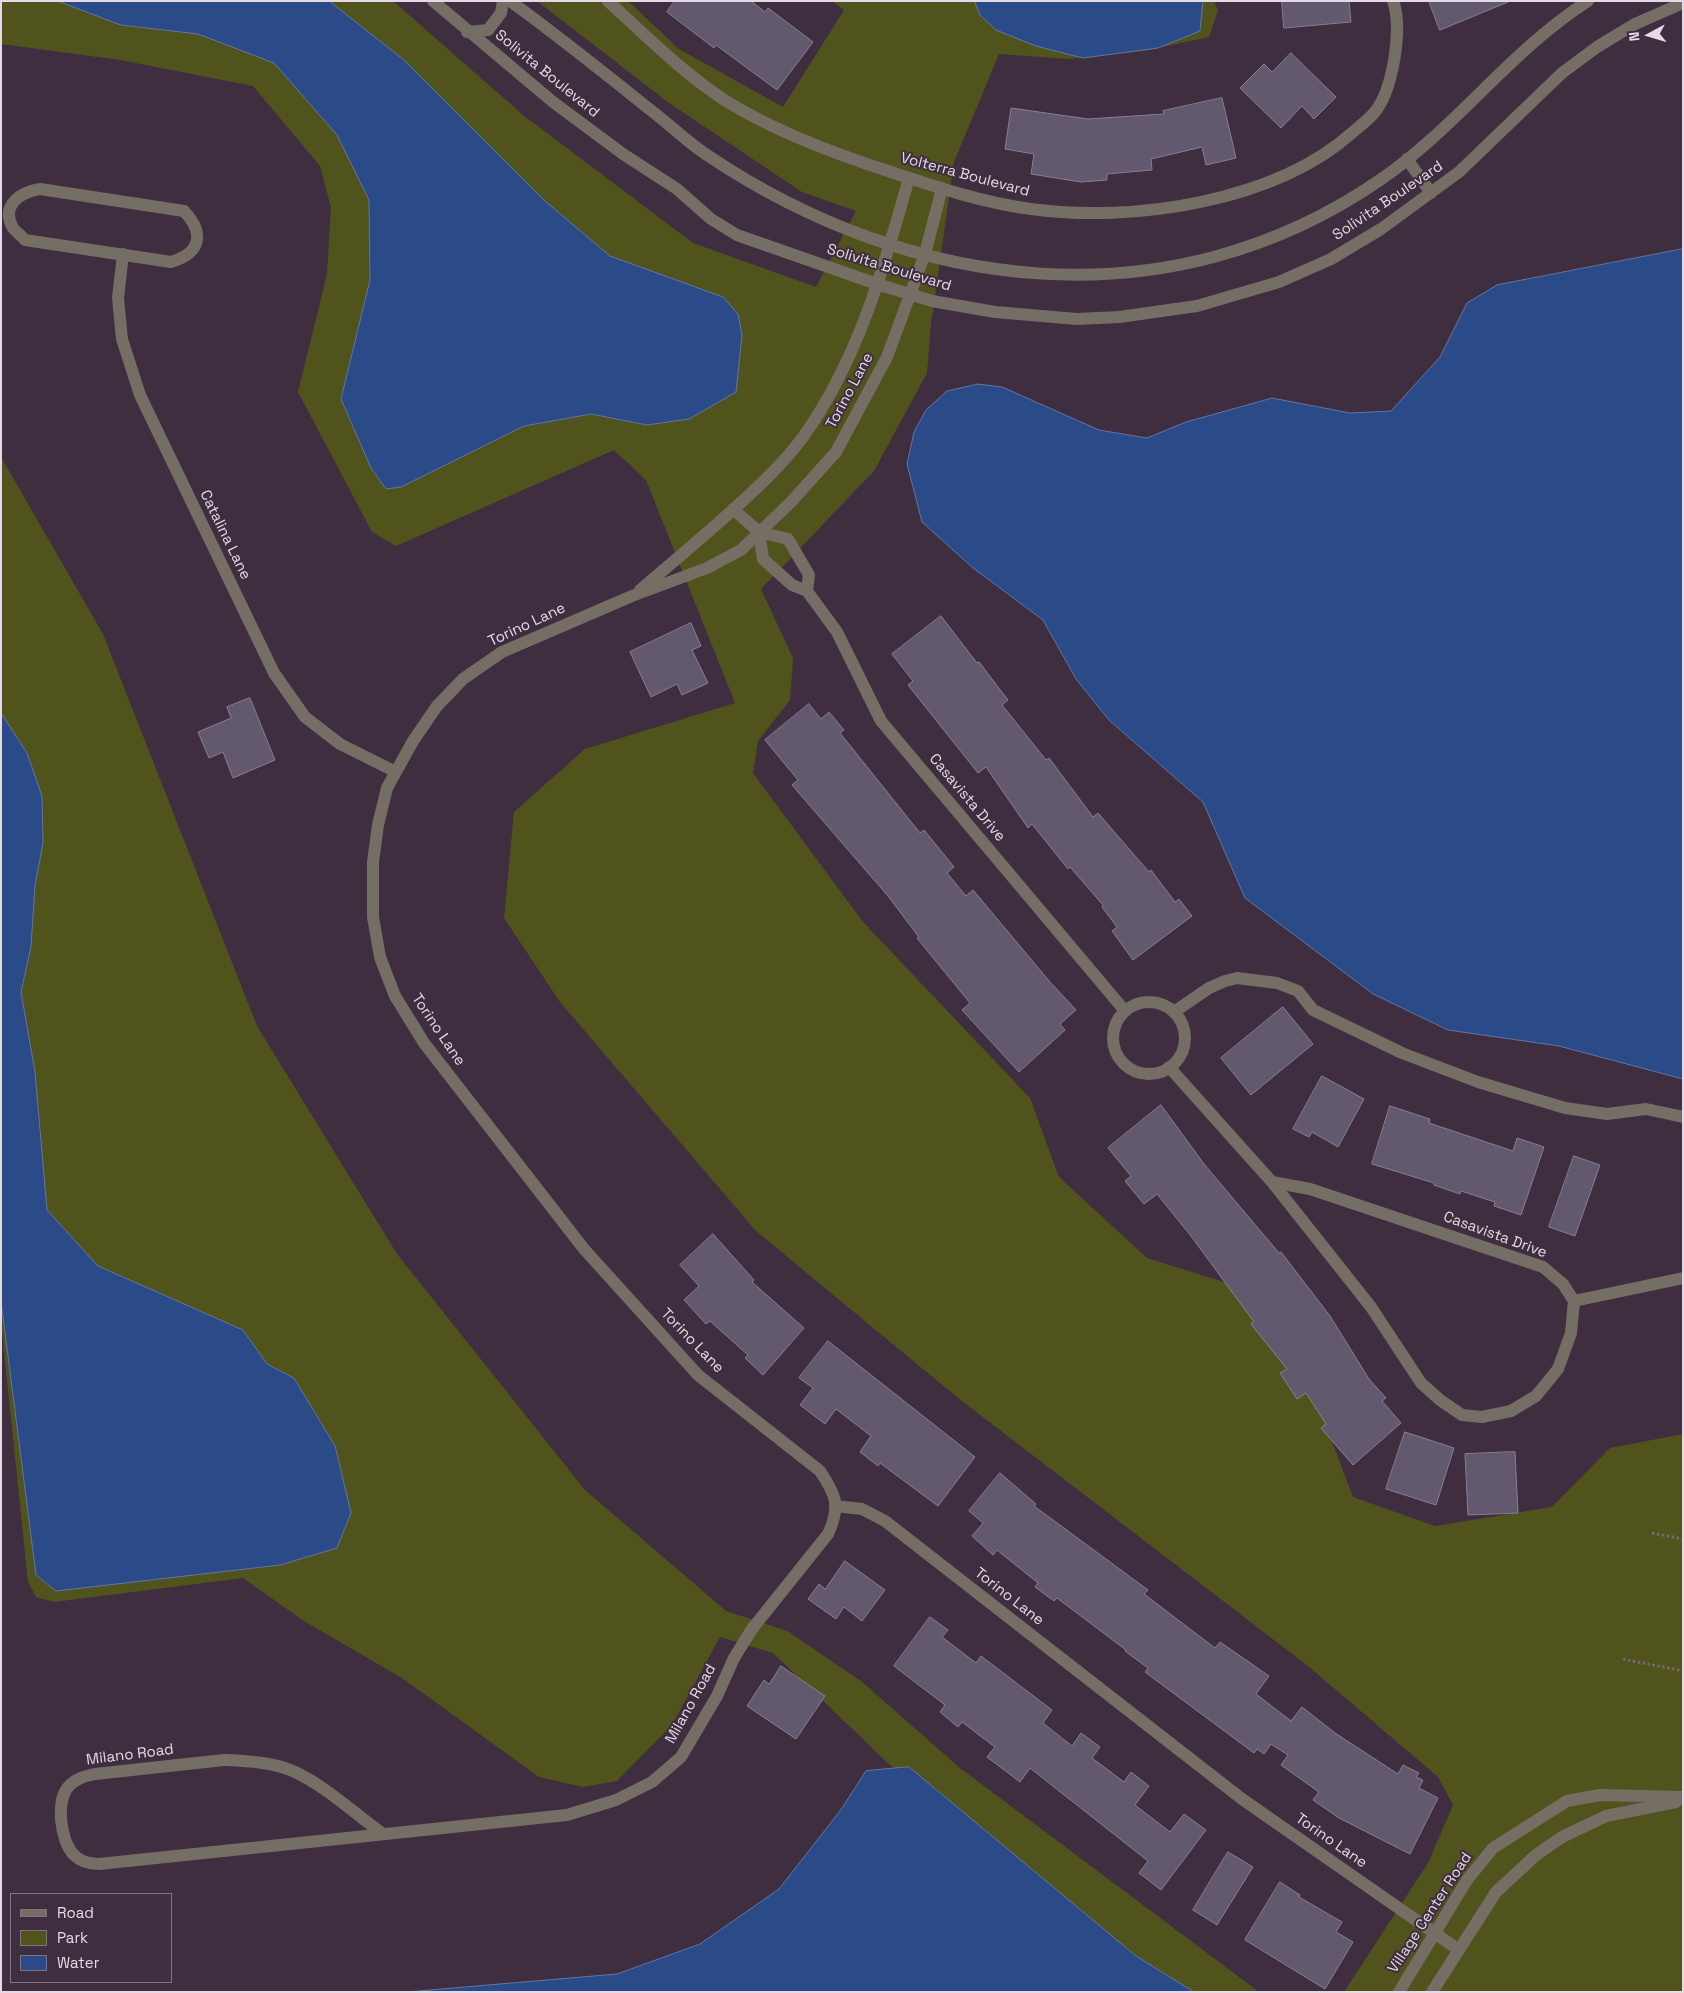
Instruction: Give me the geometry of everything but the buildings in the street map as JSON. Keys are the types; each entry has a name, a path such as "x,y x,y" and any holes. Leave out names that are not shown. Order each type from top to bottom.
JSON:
{"street":[{"name":"Solivita Boulevard","path":"433,1 553,102 622,154 677,189 720,225 737,235 910,295 995,312 1035,317 1119,317 1197,306 1270,285 1331,259 1380,229 1460,172 1562,73 1597,46 1635,24 1683,3"},
{"path":"468,32 488,30 500,14 503,1"},
{"name":"Solivita Boulevard","path":"510,1 703,153 786,202 891,244 925,254 998,270 1052,276 1109,275 1193,263 1237,250 1287,231 1335,208 1381,180 1445,129 1504,69 1546,31 1588,1"},
{"name":"Volterra Boulevard","path":"608,1 682,69 728,102 841,156 942,188 1030,209 1095,214 1156,210 1213,199 1263,184 1300,168 1341,142 1376,112 1388,85 1395,55 1397,28 1397,11 1393,1"},
{"path":"1407,159 1431,193"},
{"name":"Torino Lane","path":"632,596 691,548 767,478 803,437 841,377 891,244 908,178"},
{"name":"Torino Lane","path":"942,188 925,254 887,356 836,452 790,502 741,550 707,568 632,596 502,652 463,679 437,706 387,788 378,825 373,862 373,918 380,957 396,996 424,1044 584,1249 698,1375 820,1471 833,1491 835,1506 862,1509 885,1521 1242,1799 1459,1950"},
{"path":"40,189 184,211 195,223 198,238 194,248 185,258 171,262 123,254 25,240 13,228 10,212 14,199 26,192 40,189"},
{"name":"Catalina Lane","path":"123,254 118,298 122,339 140,395 274,673 305,717 340,744 396,772"},
{"path":"733,509 759,532 788,538 809,575 807,591"},
{"name":"Casavista Drive","path":"759,532 764,558 792,585 807,591 837,632 881,721 1125,1011"},
{"path":"1174,1012 1209,988 1225,981 1237,978 1277,983 1298,991 1313,1010 1402,1053 1478,1082 1565,1108 1607,1114 1646,1109 1683,1117"},
{"path":"1146,1002 1158,1003 1174,1012 1183,1026 1185,1037 1184,1048 1178,1059 1158,1073 1135,1071 1125,1064 1117,1055 1114,1032 1118,1020 1125,1011 1135,1004 1146,1002"},
{"path":"1169,1067 1272,1182 1372,1307 1421,1383 1462,1415 1482,1417 1511,1412 1536,1396 1558,1369 1571,1333 1574,1301 1683,1278"},
{"name":"Casavista Drive","path":"1272,1182 1310,1188 1543,1267 1563,1284 1574,1301"},
{"name":"Milano Road","path":"383,1834 312,1782 294,1772 268,1764 242,1760 224,1760 95,1774 81,1778 69,1785 63,1795 61,1807 67,1846 79,1860 89,1864 383,1834 567,1815 616,1800 652,1782 681,1757 717,1696 734,1658 752,1630 828,1534 836,1516 835,1506"},
{"name":"Village Center Road","path":"1399,1992 1467,1880 1493,1848 1567,1801 1600,1795 1683,1799"},
{"name":"Village Center Road","path":"1432,1992 1496,1892 1536,1855 1562,1836 1606,1816 1683,1799"}],"path":[{"path":"1652,1533 1683,1539"},
{"path":"1623,1659 1683,1671"}],"green space":[{"path":"1,1 393,1 523,115 693,243 816,287 856,211 802,192 669,103 537,1 628,1 679,49 783,107 844,10 832,1 1214,1 1218,10 1209,37 1144,51 1068,59 999,54 954,162 931,324 927,373 874,471 761,589 793,658 790,700 758,741 753,773 863,922 1030,1098 1059,1177 1147,1258 1278,1299 1353,1497 1435,1526 1552,1507 1610,1448 1683,1434 1683,1992 1344,1992 1428,1863 1453,1805 1438,1777 1308,1666 958,1398 756,1231 560,1002 504,918 514,812 585,749 735,703 646,480 614,450 396,546 372,532 298,392 327,274 331,208 320,166 253,86 120,60 1,44"},
{"path":"1,457 103,634 257,1026 397,1254 585,1490 726,1611 787,1631 861,1681 960,1768 1259,1992 1151,1992 1053,1895 893,1768 773,1653 720,1637 672,1725 617,1781 583,1787 539,1777 402,1678 304,1621 243,1578 54,1602 36,1597 28,1582 1,1323"}],"water":[{"path":"58,1 329,1 404,60 545,201 610,256 723,297 738,314 742,335 736,392 689,419 647,425 591,414 524,426 401,487 386,489 371,468 341,399 370,280 369,200 337,135 274,63 198,34 121,25"},
{"path":"975,1 1203,1 1200,31 1158,48 1083,58 1036,46 996,30 980,15"},
{"path":"1683,249 1683,1079 1559,1046 1448,1030 1373,994 1245,898 1203,802 1109,720 1076,679 1043,620 973,568 922,522 907,464 914,432 926,410 947,391 978,384 1002,387 1099,430 1147,438 1186,422 1272,398 1350,413 1391,411 1440,357 1467,303 1497,285"},
{"path":"1,713 27,753 42,796 43,843 35,885 31,947 21,992 35,1072 47,1210 98,1266 243,1330 267,1364 294,1378 335,1446 351,1513 337,1548 280,1565 56,1591 36,1575 1,1301"},
{"path":"909,1767 1136,1956 1194,1992 406,1992 617,1974 700,1944 779,1889 840,1811 866,1771"}]}
